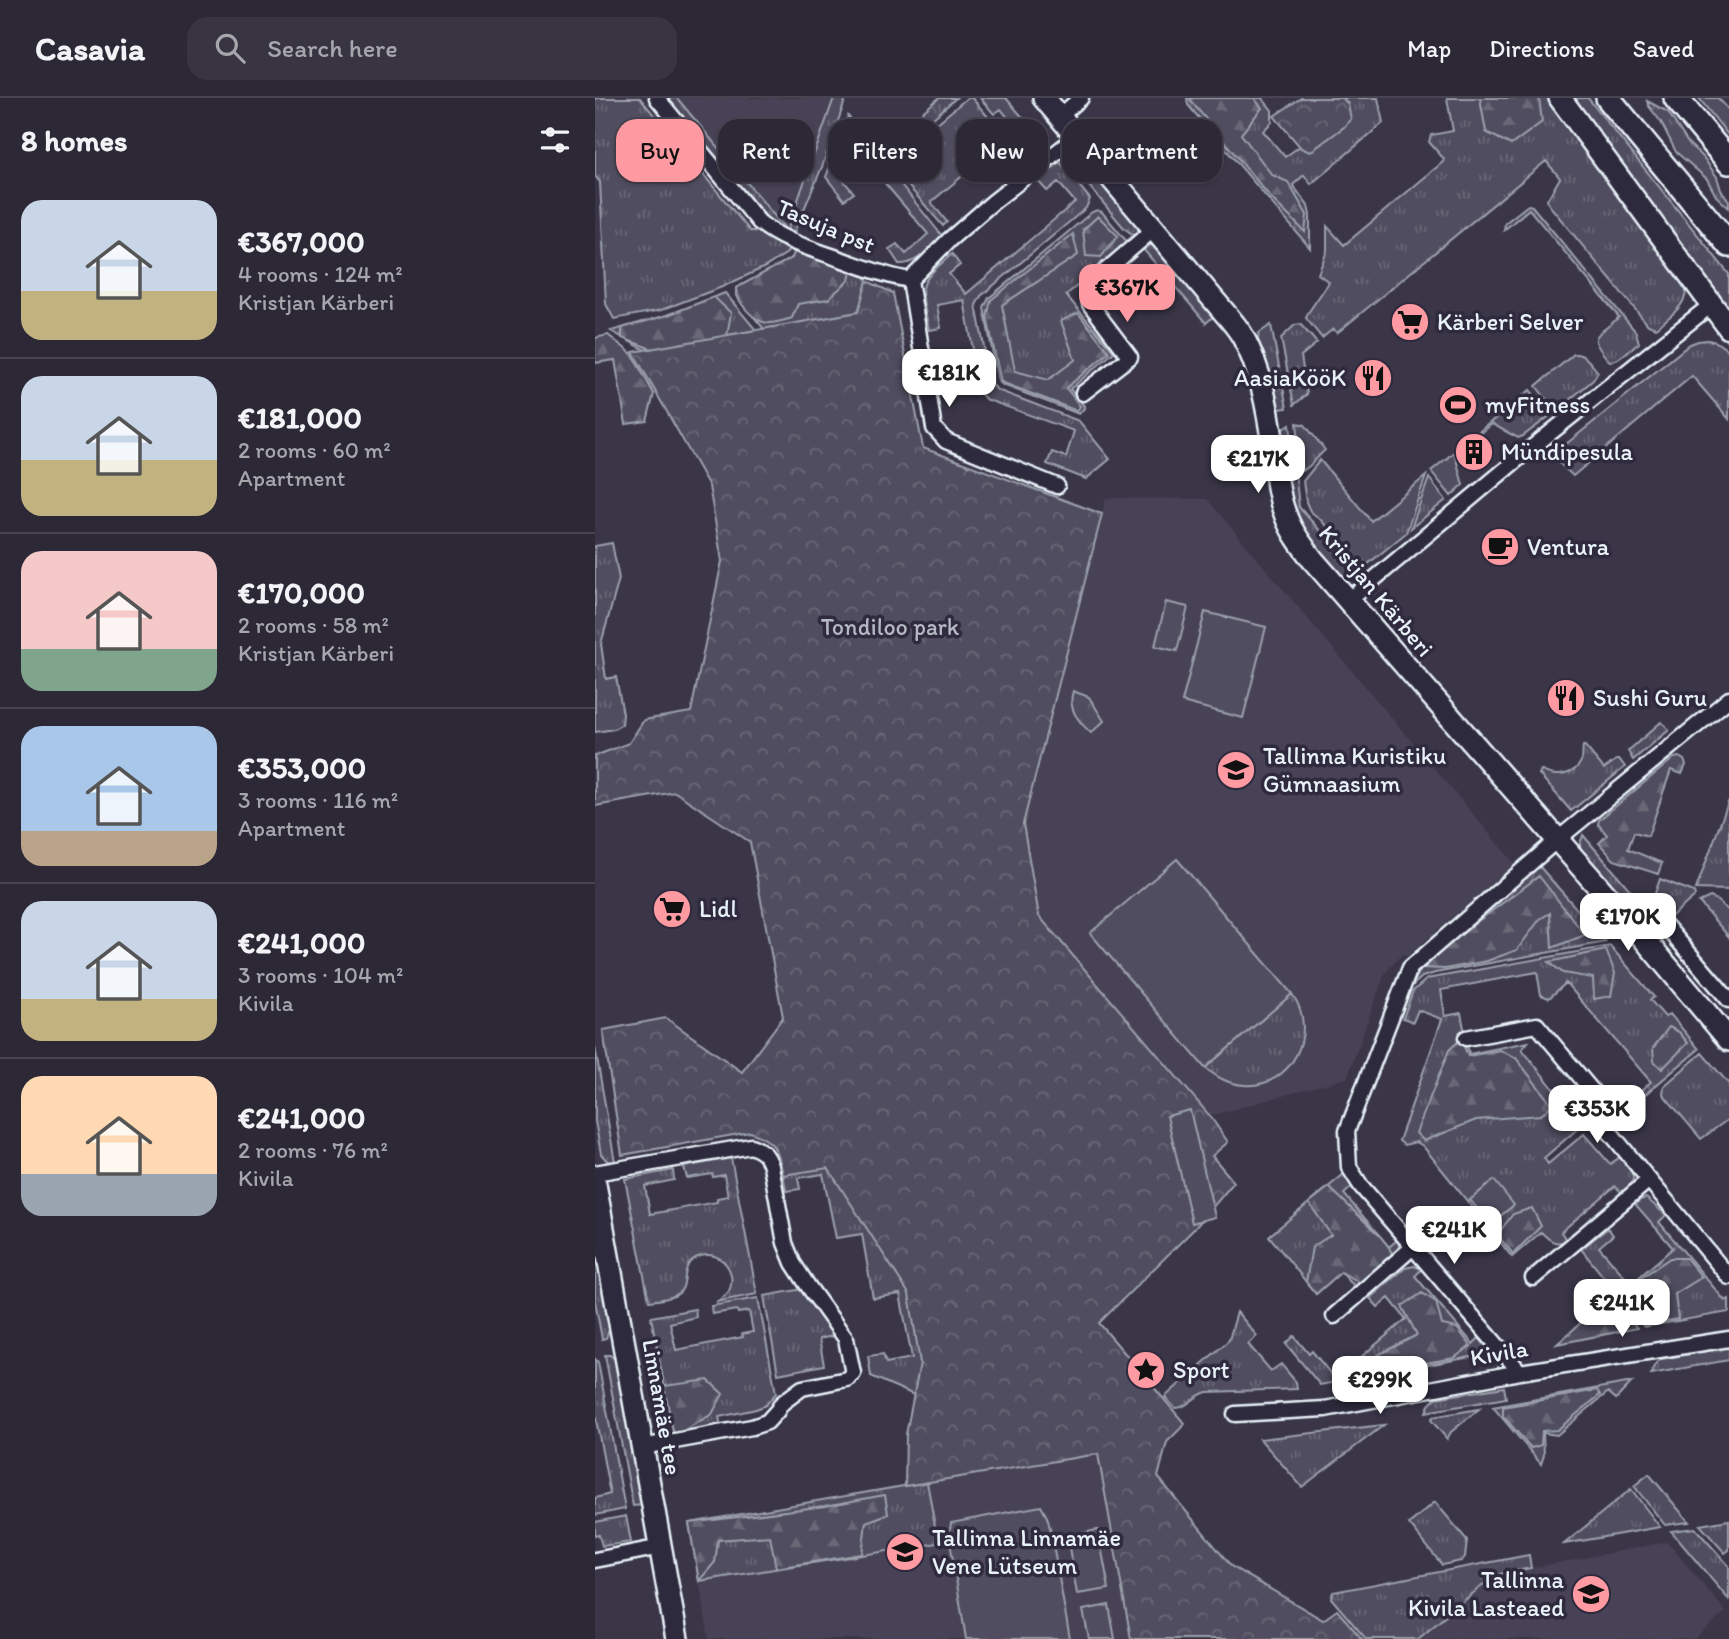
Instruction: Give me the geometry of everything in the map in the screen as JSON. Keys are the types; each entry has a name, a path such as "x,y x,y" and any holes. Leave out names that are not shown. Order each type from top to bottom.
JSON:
{"main road":[{"path":"1608,98 1729,245"},
{"path":"1677,98 1729,162"}],"street":[{"name":"Tasuja pst","path":"657,98 759,222 772,232 794,243 891,277 910,280"},
{"name":"Kristjan Kärberi","path":"1044,98 1062,121"},
{"path":"1059,117 1081,98"},
{"path":"1560,98 1729,328"},
{"path":"1056,486 946,441 934,428 910,280 993,201 1062,149"},
{"name":"Kristjan Kärberi","path":"1114,182 1243,335 1256,366 1270,422 1279,496 1286,518 1297,538 1313,560 1729,1040"},
{"path":"1083,393 1130,357 1090,304 1087,287 1154,229"},
{"path":"1349,600 1525,453 1711,305"},
{"path":"1520,1372 1361,1186 1348,1159 1347,1132 1410,968 1557,840 1729,699"},
{"path":"1665,925 1729,1000"},
{"path":"1466,1038 1537,1026 1604,1105 1604,1125 1729,1277"},
{"path":"595,1173 751,1146 763,1151 771,1166 785,1243 793,1263 846,1339 853,1373 847,1379 802,1388 782,1403 767,1422 642,1447"},
{"path":"1533,1278 1649,1180"},
{"name":"Linnamäe tee","path":"595,1184 677,1639"},
{"path":"1334,1317 1413,1247"},
{"name":"Kivila","path":"1235,1414 1325,1409 1520,1372 1729,1339"},
{"path":"595,1560 660,1547"}],"shaded area":[{"path":"677,98 834,98 814,156 814,119 718,119 718,147 704,130 704,119 695,119"},
{"path":"747,182 805,182 788,231"},
{"name":"Tallinna Kuristiku Gümnaasium","path":"1106,498 1207,499 1515,864 1407,956 1402,954 1385,973 1347,1078 1210,1116 1039,917 1023,824"},
{"name":"Tallinna Linnamäe Vene Lütseum","path":"1098,1454 1131,1639 709,1639 689,1523"},
{"name":"Tallinna Kivila Lasteaed","path":"1667,1542 1726,1612 1694,1639 1418,1639 1495,1575"}],"green space":[{"path":"595,98 640,98 657,119 616,119 616,182 704,182 704,175 750,231 762,231 776,242 789,246 787,253 765,267 722,287 661,310 614,319 606,304 600,182 595,176"},
{"path":"666,98 677,98 694,119 684,119"},
{"path":"834,98 846,98 839,119 828,119 828,150 793,235 769,220 737,182 746,182 787,231 804,182 814,182 814,155"},
{"path":"939,98 956,98 932,119 914,119"},
{"path":"967,98 972,98 989,118 956,119 956,181 931,202 947,222 943,226 905,182 942,182 942,119"},
{"path":"980,98 1006,98 1024,119 1009,119 1001,109 994,114"},
{"path":"1187,98 1262,98 1272,110 1272,122 1263,131 1285,157 1300,146 1301,148 1348,104 1342,98 1378,98 1383,123 1311,184 1304,175 1293,185 1308,206 1310,248 1222,145 1222,119 1200,119 1188,105"},
{"path":"1254,98 1262,108 1241,134 1272,175 1288,182 1307,215 1305,232 1271,198 1222,139 1222,119 1206,119 1190,100"},
{"path":"1301,98 1342,98 1348,104 1351,119 1310,152 1301,148 1274,116"},
{"path":"1447,98 1553,98 1686,284 1682,304 1656,328 1648,325 1549,205 1547,200 1560,178 1546,161 1337,333 1333,329 1322,338 1306,318 1329,282 1318,274 1327,251 1327,226 1344,245 1443,162 1444,159 1429,142 1431,135 1453,131"},
{"path":"1480,98 1539,98 1542,122 1511,145 1486,132"},
{"path":"1571,98 1588,98 1729,274 1729,311"},
{"path":"1699,98 1718,98 1729,110 1729,136"},
{"path":"1647,101 1668,112 1688,143 1703,157 1717,177 1721,190 1729,201 1729,208 1716,196 1707,179 1676,152"},
{"path":"704,131 718,148 718,160 704,143"},
{"path":"1060,162 1062,182 1076,182 1090,199 1086,208 981,296 976,305 991,383 997,390 1079,421 1110,459 1086,479 1047,464 1052,452 1066,457 1074,431 985,399 981,394 964,300 937,305 941,328 929,330 924,303 923,287 926,280 952,254 960,265 949,274 966,294 1075,202 1058,182 1047,191 1039,182 1048,182 1048,172"},
{"path":"830,182 845,182 854,193 844,200"},
{"path":"884,182 899,182 943,237 917,259 899,264 889,249 897,244 906,254 928,234"},
{"path":"1086,182 1101,182 1138,226 1138,232 1135,236 1124,228"},
{"path":"1528,205 1532,206 1636,332 1639,343 1618,359 1610,362 1598,346 1596,337 1619,317 1529,209 1504,230 1505,223"},
{"path":"1097,210 1102,212 1128,243 1066,295 1114,352 1070,389 1085,407 1079,414 998,381 984,308 989,298"},
{"path":"1098,216 1118,236 1101,257 1086,256 1083,230"},
{"path":"1073,234 1078,255 1002,305 1015,371 1048,380 1075,360 1061,321 1078,313 1109,352 1066,388 1080,406 1077,411 1001,382 987,317 991,300"},
{"path":"1150,245 1155,246 1216,314 1206,323 1143,249"},
{"path":"796,248 864,272 867,281 859,312 764,329 736,296 736,288 792,258"},
{"path":"796,248 852,268 849,280 828,299 798,304 792,318 763,322 742,305 736,288 792,258"},
{"name":"Tondiloo park","path":"867,281 893,293 923,448 1102,514 1023,824 1039,916 1210,1116 1228,1142 1212,1156 1234,1182 1195,1228 1099,1323 1185,1424 1167,1442 1158,1477 1231,1566 1323,1620 1337,1610 1362,1639 1131,1639 1098,1454 905,1486 906,1434 920,1363 909,1294 828,1168 783,1175 774,1147 750,1132 622,1155 603,1030 666,1018 742,1072 783,1017 750,842 675,792 595,806 595,756 629,743 644,720 691,712 722,561 709,486 633,352 858,312"},
{"path":"725,293 756,330 645,350 611,331 668,315"},
{"path":"714,297 731,313 727,336 652,349 622,338 622,328 668,315"},
{"path":"1300,324 1317,343 1301,356 1307,394 1294,405 1281,338 1295,325"},
{"path":"1271,325 1287,408 1279,409 1275,406 1257,342 1259,333"},
{"path":"608,335 632,354 654,394 647,421 626,424 615,360 595,363 595,338"},
{"path":"1708,340 1729,351 1729,419 1692,376 1573,476 1558,462 1560,449 1690,344"},
{"path":"1574,354 1585,357 1598,372 1593,380 1556,411 1536,386"},
{"path":"1530,390 1551,415 1518,438 1492,424 1455,455 1463,485 1451,496 1431,471"},
{"path":"1297,423 1305,425 1325,450 1302,471"},
{"path":"1290,424 1299,507 1359,575 1346,576 1332,567 1307,536 1298,519 1287,483 1280,433"},
{"path":"1320,460 1371,521 1426,476 1406,533 1363,568 1310,511 1306,502 1303,481"},
{"path":"1429,478 1446,500 1411,528"},
{"path":"612,543 619,579 601,644 606,679 616,677 623,714 622,724 614,729 595,732 595,546"},
{"path":"1166,602 1188,607 1177,651 1155,646"},
{"path":"1205,612 1266,627 1243,718 1182,702"},
{"path":"1073,691 1089,697 1104,721 1091,733 1078,720 1073,709"},
{"path":"1661,722 1669,730 1633,760 1628,751"},
{"path":"1583,746 1604,769 1616,760 1620,760 1625,767 1571,811 1539,774 1541,770 1559,775 1575,769 1582,759"},
{"path":"1679,757 1686,765 1682,774 1671,770 1648,836 1634,832 1628,849 1662,863 1658,874 1614,860 1599,843 1607,835 1598,824 1599,820 1674,758"},
{"path":"1729,800 1729,890 1696,889"},
{"path":"1583,835 1660,925 1648,935 1581,853"},
{"path":"1177,859 1292,994 1205,1068 1090,933"},
{"path":"1539,866 1606,942 1435,973 1422,977 1411,987 1424,964"},
{"path":"1539,876 1585,935 1552,948 1550,913 1540,919 1517,950 1487,961 1445,969 1424,968 1451,941"},
{"path":"1660,879 1694,892 1695,896 1667,920 1652,902"},
{"path":"1710,897 1729,911 1729,937 1699,902"},
{"path":"1610,946 1654,997 1650,1000 1665,1017 1670,1014 1699,1049 1630,1107 1626,1108 1614,1097 1622,1090 1631,1099 1651,1082 1566,983 1549,998 1541,995 1537,972 1441,990 1445,1016 1461,1013 1469,1054 1528,1042 1522,1049 1577,1118 1591,1106 1598,1111 1544,1158 1548,1164 1584,1134 1610,1164 1620,1157 1633,1176 1632,1184 1623,1194 1615,1186 1561,1232 1567,1241 1553,1241 1541,1232 1512,1257 1423,1146 1416,1142 1404,1145 1399,1141 1442,1019 1418,1010 1413,1022 1403,1018 1413,991 1427,979"},
{"path":"1606,950 1615,973 1611,996 1594,999 1593,978 1563,973 1549,962"},
{"path":"1292,994 1300,1009 1302,1041 1287,1068 1275,1078 1261,1084 1244,1085 1223,1080 1205,1068"},
{"path":"1669,1027 1679,1032 1688,1043 1662,1069 1654,1061 1653,1048"},
{"path":"1461,1039 1468,1056 1500,1050 1516,1058 1552,1105 1541,1115 1476,1120 1424,1141 1416,1133 1449,1050"},
{"path":"595,1047 615,1162 607,1161 601,1154 595,1121"},
{"path":"1702,1053 1729,1084 1729,1122 1727,1120 1701,1139 1663,1094 1664,1086"},
{"path":"743,1091 991,1306 951,1409 871,1376 868,1356 883,1354 886,1363 912,1358 900,1294 873,1298 862,1234 836,1238 823,1174 798,1178 800,1189 786,1191 776,1147 763,1137"},
{"path":"1190,1110 1215,1217 1192,1223 1167,1116"},
{"path":"731,1158 757,1294 716,1302 729,1291 731,1277 721,1259 708,1255 693,1259 689,1264 683,1287 676,1295 649,1301 625,1179 673,1170 674,1180 645,1186 650,1214 717,1202 717,1198 728,1196 724,1175 687,1178 684,1167"},
{"path":"1344,1174 1352,1187 1344,1194 1389,1247 1397,1240 1399,1245 1397,1252 1362,1284 1355,1286 1341,1272 1316,1294 1269,1236"},
{"path":"1494,1180 1514,1205 1490,1224 1470,1200"},
{"path":"1329,1187 1380,1236 1393,1257 1362,1284 1341,1272 1316,1294 1306,1282 1312,1247 1331,1235 1309,1203"},
{"path":"1646,1198 1666,1215 1659,1222 1725,1301 1729,1299 1729,1312 1644,1327 1581,1249 1608,1228 1613,1235 1599,1247 1631,1284 1673,1248 1636,1205"},
{"path":"1532,1208 1541,1226 1513,1254 1497,1235 1513,1214"},
{"path":"595,1233 611,1324 606,1338 602,1339 595,1301"},
{"path":"1670,1258 1686,1258 1702,1277 1675,1294 1678,1319 1645,1325 1626,1301 1626,1288"},
{"path":"1414,1266 1422,1269 1415,1276 1473,1344 1479,1338 1492,1353 1320,1385 1286,1344 1294,1336 1309,1354 1312,1351 1335,1379 1406,1319 1389,1298 1378,1307 1370,1298 1405,1268"},
{"path":"803,1289 831,1327 833,1336 819,1339 824,1365 778,1374 764,1296"},
{"path":"1422,1293 1436,1302 1442,1325 1457,1328 1471,1346 1454,1358 1373,1372 1374,1357 1417,1335 1402,1306"},
{"path":"1612,1295 1637,1328 1557,1344"},
{"path":"758,1298 776,1393 766,1405 719,1417 721,1427 674,1436 651,1317 695,1309 696,1317 670,1323 676,1350 743,1337 742,1334 753,1332 749,1311 712,1314 711,1306"},
{"path":"1237,1312 1257,1336 1248,1344 1271,1371 1281,1364 1296,1382 1297,1389 1207,1392 1184,1406 1175,1408 1165,1397 1229,1340"},
{"path":"1729,1347 1729,1360 1651,1374 1662,1359"},
{"path":"605,1355 610,1355 618,1362 643,1505 633,1506"},
{"path":"595,1359 598,1362 625,1509 595,1515 595,1498 610,1494 595,1414"},
{"path":"708,1380 723,1394 712,1414 674,1436 664,1386"},
{"path":"1632,1382 1616,1399 1608,1392 1557,1435 1543,1433 1544,1455 1541,1464 1493,1407"},
{"path":"1504,1387 1506,1398 1426,1412 1436,1398"},
{"path":"1597,1390 1600,1395 1557,1430 1542,1431 1541,1445 1531,1448 1503,1416 1503,1407"},
{"path":"1479,1409 1451,1432 1447,1439 1431,1420 1433,1417"},
{"path":"1384,1425 1302,1487 1260,1439"},
{"path":"1649,1474 1689,1522 1665,1525 1634,1486"},
{"path":"927,1482 938,1543 699,1581 689,1523"},
{"path":"1631,1489 1660,1527 1564,1544"},
{"path":"885,1495 888,1514 866,1522 862,1554 776,1568 770,1536 718,1540 715,1562 699,1581 689,1523 825,1506"},
{"path":"1435,1502 1467,1540 1465,1557 1461,1561 1442,1565 1409,1524"},
{"path":"1041,1506 1050,1528 1070,1639 966,1639 949,1536 951,1523"},
{"path":"626,1516 631,1542 602,1546 599,1535 595,1535 595,1522"},
{"path":"1729,1520 1729,1550 1725,1553 1700,1525"},
{"path":"1695,1528 1729,1566 1729,1600 1671,1531"},
{"path":"1098,1530 1109,1589 1077,1594 1067,1536"},
{"path":"1529,1555 1531,1568 1495,1575 1418,1639 1366,1639 1331,1598 1333,1592"},
{"path":"1109,1605 1115,1639 1089,1639 1083,1610"}],"place":[{"name":"Kärberi Selver","path":"1410,322"},
{"name":"AasiaKööK","path":"1373,378"},
{"name":"myFitness","path":"1458,405"},
{"name":"Mündipesula","path":"1474,452"},
{"name":"Ventura","path":"1500,547"},
{"name":"Sushi Guru","path":"1566,698"},
{"name":"Tallinna Kuristiku Gümnaasium","path":"1236,770"},
{"name":"Lidl","path":"672,909"},
{"name":"Sport","path":"1146,1370"},
{"name":"Tallinna Linnamäe Vene Lütseum","path":"905,1552"},
{"name":"Tallinna Kivila Lasteaed","path":"1591,1594"}]}
